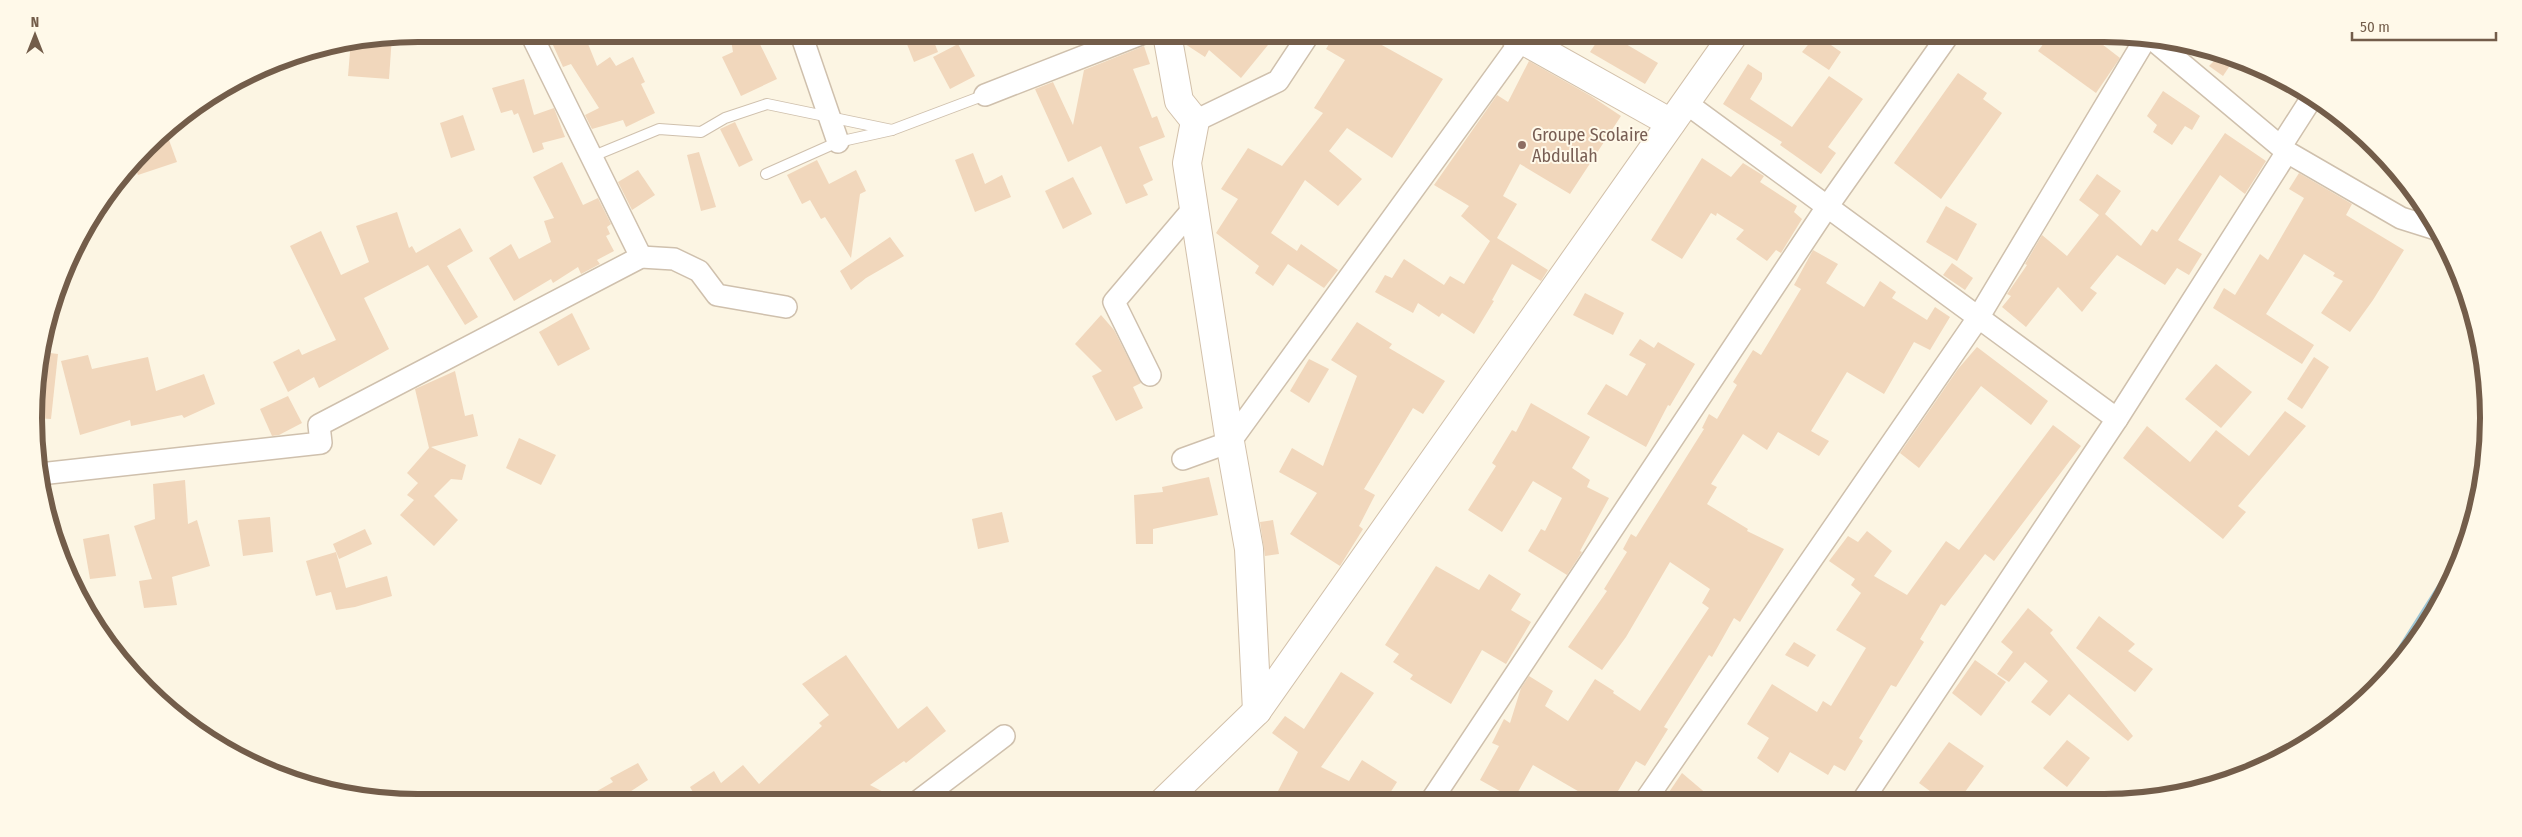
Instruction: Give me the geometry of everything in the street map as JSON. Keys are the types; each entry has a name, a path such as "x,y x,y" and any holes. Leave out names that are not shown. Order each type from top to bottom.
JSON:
{"main road":[{"path":"1168,42 1179,101 1195,121 1187,163 1230,442 1249,548 1257,711"},
{"path":"1532,42 1678,113"},
{"path":"1171,794 1257,711 1728,42"}],"street":[{"path":"535,42 642,256"},
{"path":"805,42 838,142"},
{"path":"985,95 1121,42"},
{"path":"1195,121 1278,81 1304,42"},
{"path":"1183,459 1230,442 1516,42"},
{"path":"1436,794 1827,207 1942,42"},
{"path":"1650,794 1978,318 2142,45"},
{"path":"2162,48 2284,149 2401,218 2426,226"},
{"path":"1867,794 2117,419 2284,149 2309,104"},
{"path":"1678,113 1827,207 2117,419"},
{"path":"1150,375 1114,302 1193,209"},
{"path":"47,473 321,443 320,425 642,256 674,259 699,271 717,295 786,307"},
{"path":"928,794 1004,736"}],"lane":[{"path":"766,174 838,142 892,130 985,95"},
{"path":"591,157 660,129 701,132 725,118 767,104 829,115 892,130"}],"building":[{"path":"552,42 587,42 597,66 610,57 616,66 633,57 645,82 641,84 655,113 626,127 623,120 592,129 585,115 599,108 571,64 563,67"},
{"path":"731,42 759,42 777,79 741,96 722,57 733,52"},
{"path":"906,42 934,42 938,52 914,62"},
{"path":"1186,42 1264,42 1268,45 1241,78 1209,50 1205,57 1185,44"},
{"path":"1330,42 1381,42 1380,44 1443,79 1392,158 1347,128 1329,151 1362,179 1338,206 1305,180 1271,233 1297,251 1301,244 1338,270 1324,288 1288,264 1273,286 1255,273 1259,266 1216,233 1238,199 1221,189 1248,148 1282,166 1323,113 1314,108 1345,60 1326,49"},
{"path":"1597,42 1623,42 1658,63 1645,84 1590,52"},
{"path":"1810,42 1833,42 1831,45 1841,52 1829,70 1802,52"},
{"path":"2045,42 2099,42 2120,58 2096,93 2038,51"},
{"path":"391,43 389,79 348,76 350,49"},
{"path":"958,44 975,76 950,89 933,57"},
{"path":"1144,46 1150,64 1133,69 1152,118 1157,116 1165,137 1139,147 1153,180 1143,185 1148,195 1126,204 1101,146 1068,162 1035,89 1053,82 1073,125 1084,70"},
{"path":"2216,59 2231,65 2223,76 2209,66"},
{"path":"1529,61 1591,96 1621,116 1570,194 1520,164 1503,196 1517,204 1497,238 1548,270 1541,281 1512,264 1492,300 1494,301 1474,334 1442,313 1439,317 1418,303 1413,313 1375,292 1385,275 1392,278 1404,259 1444,285 1450,276 1464,284 1490,241 1461,216 1469,206 1434,185 1497,95 1508,102"},
{"path":"1748,64 1762,73 1762,79 1750,99 1792,127 1829,76 1863,99 1828,147 1836,153 1821,174 1780,145 1782,142 1723,104"},
{"path":"1958,73 1987,93 1983,99 2002,113 1941,199 1894,163"},
{"path":"524,79 534,115 554,108 565,137 542,143 544,149 533,153 518,113 514,115 512,110 501,113 492,88"},
{"path":"2163,91 2200,116 2192,130 2185,126 2172,145 2153,132 2157,125 2147,116"},
{"path":"463,115 475,150 451,158 440,123"},
{"path":"735,122 753,160 739,167 720,129"},
{"path":"2225,133 2266,161 2245,194 2220,175 2178,240 2202,254 2189,275 2177,268 2165,285 2117,255 2090,288 2097,293 2082,312 2058,287 2026,327 2002,307 2011,296 2007,294 2027,265 2025,264 2042,235 2067,256 2099,215 2079,200 2097,174 2121,191 2105,214 2141,246 2152,229 2157,232"},
{"path":"168,138 177,162 138,175 136,171"},
{"path":"699,152 716,207 701,211 687,155"},
{"path":"973,153 985,184 1002,175 1011,197 975,212 955,160"},
{"path":"1702,158 1731,177 1743,163 1764,176 1760,182 1797,206 1794,212 1802,219 1781,253 1776,250 1767,261 1736,239 1744,230 1717,213 1716,216 1711,213 1682,259 1651,240"},
{"path":"817,160 829,184 856,170 866,191 860,194 851,258 825,217 821,219 810,200 802,204 787,175"},
{"path":"562,162 583,205 598,198 611,224 607,227 610,234 606,236 614,251 597,260 600,264 581,274 578,267 553,283 551,279 514,301 489,258 511,244 519,259 551,242 544,221 554,218 533,177"},
{"path":"638,170 655,195 632,210 618,182"},
{"path":"2299,173 2352,204 2346,215 2404,250 2373,300 2350,332 2321,313 2343,281 2333,276 2335,273 2304,254 2266,314 2314,345 2302,364 2213,308 2224,288 2235,295 2260,254 2268,260 2304,198 2289,189"},
{"path":"1073,177 1092,214 1063,229 1045,191"},
{"path":"1946,206 1977,224 1957,261 1926,242"},
{"path":"397,212 409,248 412,246 416,253 460,228 473,251 447,266 478,317 465,325 428,265 364,298 389,349 319,388 314,377 288,392 273,362 299,349 302,355 336,340 290,246 321,231 341,275 369,262 356,226"},
{"path":"890,237 904,256 866,278 851,290 840,271"},
{"path":"1813,250 1838,264 1826,283 1864,307 1880,281 1896,292 1892,298 1927,320 1935,307 1950,317 1930,350 1914,342 1884,394 1847,372 1811,431 1829,441 1819,456 1778,432 1767,450 1743,434 1711,484 1717,487 1707,504 1748,529 1747,531 1784,549 1740,622 1734,618 1712,657 1709,655 1664,727 1668,729 1645,766 1636,761 1616,794 1583,794 1533,765 1517,794 1505,794 1480,780 1499,746 1492,743 1504,719 1510,723 1521,688 1529,676 1553,691 1545,706 1568,721 1595,679 1640,711 1709,608 1702,603 1710,589 1670,562 1626,637 1602,670 1568,647 1607,591 1604,589 1627,552 1623,549 1631,534 1636,537 1704,429 1702,428 1709,414 1717,419 1737,385 1733,382 1753,350 1761,355 1801,289 1794,285"},
{"path":"1952,263 1973,278 1965,290 1943,275"},
{"path":"1585,293 1624,313 1613,335 1573,315"},
{"path":"572,313 590,349 558,366 539,332"},
{"path":"1101,315 1114,330 1141,383 1133,387 1143,408 1116,421 1092,376 1102,371 1075,344"},
{"path":"1357,322 1392,344 1389,348 1445,381 1423,414 1413,408 1364,489 1375,495 1359,526 1363,529 1340,566 1290,534 1317,493 1279,472 1292,448 1323,466 1357,376 1331,360"},
{"path":"1640,339 1654,348 1658,342 1695,364 1670,406 1668,405 1646,447 1587,414 1606,384 1627,396 1646,364 1629,355"},
{"path":"1977,347 2048,401 2031,425 1981,386 1919,468 1900,453 1958,369"},
{"path":"49,353 58,354 51,419 42,418"},
{"path":"88,355 92,369 148,357 156,391 204,374 215,404 184,418 182,415 131,426 130,420 80,435 61,361"},
{"path":"2314,357 2329,367 2302,409 2287,399"},
{"path":"1309,359 1329,369 1309,403 1290,391"},
{"path":"2216,364 2252,392 2221,428 2185,399"},
{"path":"455,371 465,416 473,414 478,436 431,447 466,465 462,480 451,479 434,496 458,520 434,546 400,515 414,500 407,495 418,483 407,473 429,448 415,389"},
{"path":"288,396 302,423 279,435 272,436 260,409"},
{"path":"1531,403 1590,437 1572,468 1590,480 1587,487 1609,498 1580,551 1582,552 1567,575 1528,551 1541,529 1545,531 1562,498 1533,481 1502,532 1468,510 1496,466 1492,463 1512,430 1516,432"},
{"path":"2285,411 2306,426 2238,506 2246,512 2223,539 2123,458 2147,426 2190,462 2216,430 2249,456"},
{"path":"2053,425 2081,446 1994,561 1985,554 1945,606 1941,604 1920,639 1924,642 1896,687 1891,685 1859,738 1863,741 1845,771 1834,765 1828,775 1790,752 1778,773 1757,758 1769,738 1747,724 1772,684 1817,712 1823,701 1831,706 1866,648 1836,630 1861,593 1851,585 1855,579 1829,561 1848,536 1858,542 1867,531 1892,551 1874,576 1907,595 1946,541 1959,550"},
{"path":"519,438 556,455 541,485 506,468"},
{"path":"1209,477 1218,515 1153,529 1153,544 1136,544 1134,495 1163,492 1162,487"},
{"path":"185,480 188,524 197,520 210,566 172,577 177,605 144,608 139,581 152,579 134,526 155,519 153,484"},
{"path":"1002,512 1009,542 978,549 972,519"},
{"path":"270,517 273,552 243,556 238,520"},
{"path":"1273,520 1279,554 1265,556 1260,522"},
{"path":"365,529 372,544 339,559 333,544"},
{"path":"109,534 116,576 90,579 83,539"},
{"path":"336,552 346,588 387,576 392,596 355,607 336,610 331,592 316,596 306,561"},
{"path":"1436,566 1479,590 1489,574 1521,594 1511,610 1531,622 1506,664 1482,650 1451,704 1410,679 1413,675 1393,662 1399,654 1385,645"},
{"path":"2028,608 2053,630 2050,633 2133,736 2128,741 2069,694 2050,716 2031,702 2048,681 2025,662 2009,682 1997,674 2013,652 2001,642"},
{"path":"2099,616 2135,644 2128,651 2153,669 2135,692 2076,648"},
{"path":"1794,642 1816,655 1808,667 1785,655"},
{"path":"846,655 898,729 927,706 946,731 906,763 904,761 870,785 887,794 694,794 690,787 714,771 721,783 743,765 759,784 822,726 819,723 829,715 802,684"},
{"path":"1975,660 2006,682 1981,716 1952,693"},
{"path":"1341,672 1374,693 1321,767 1349,781 1362,760 1397,782 1389,794 1277,793 1298,752 1272,733 1285,716 1304,729"},
{"path":"2067,740 2090,758 2067,787 2043,768"},
{"path":"1949,742 1984,766 1963,794 1934,794 1919,783"},
{"path":"638,763 648,780 627,794 592,794 613,782 610,778"},
{"path":"1682,773 1707,794 1668,794"}],"waterway":[{"path":"2399,650 2442,583"}],"place":[{"name":"Groupe Scolaire Abdullah","path":"1522,145"}]}
